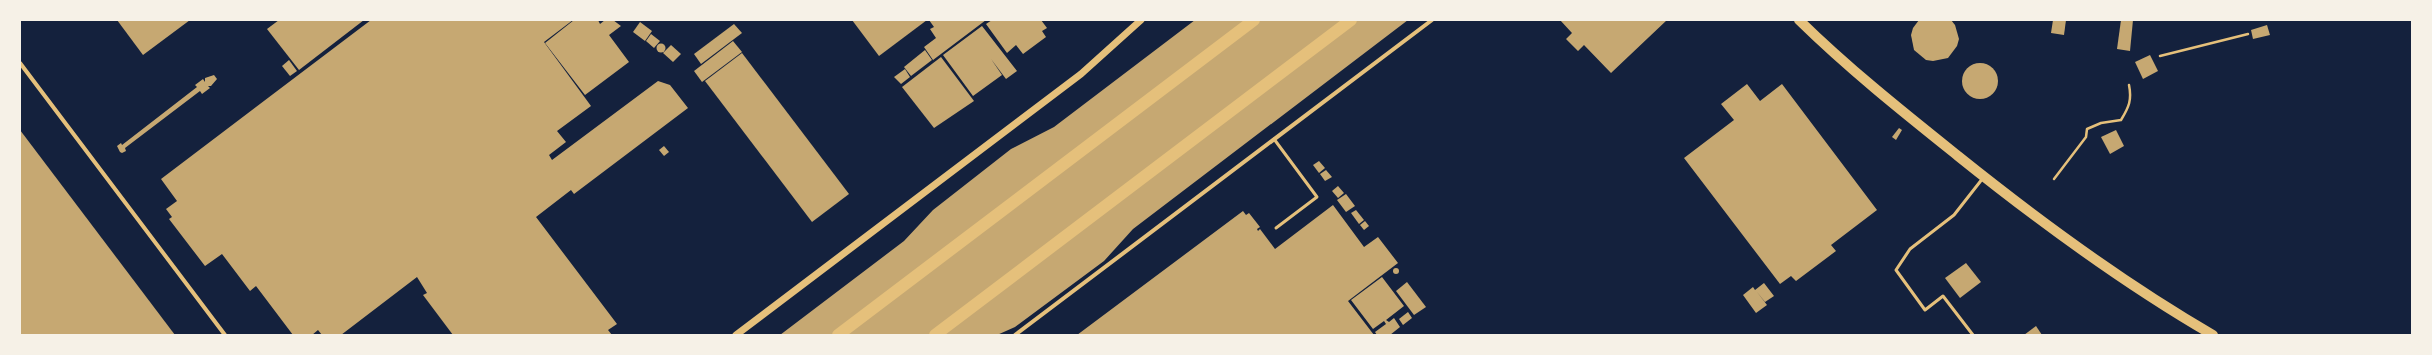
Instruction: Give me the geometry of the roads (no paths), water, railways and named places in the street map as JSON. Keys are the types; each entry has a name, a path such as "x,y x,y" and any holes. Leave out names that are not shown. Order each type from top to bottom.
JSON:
{"highway":[{"path":"838,335 1254,20"},
{"path":"935,335 1351,20"}],"main road":[{"path":"1799,20 1876,91 1984,177 2110,270 2213,335"}],"street":[{"path":"736,335 1081,74 1141,20"},
{"path":"1016,335 1432,20"},
{"path":"20,63 225,335"}],"lane":[{"path":"1274,139 1317,197 1276,228"},
{"path":"1973,335 1943,296 1924,310 1896,270 1910,249 1954,215 1984,177"}]}
